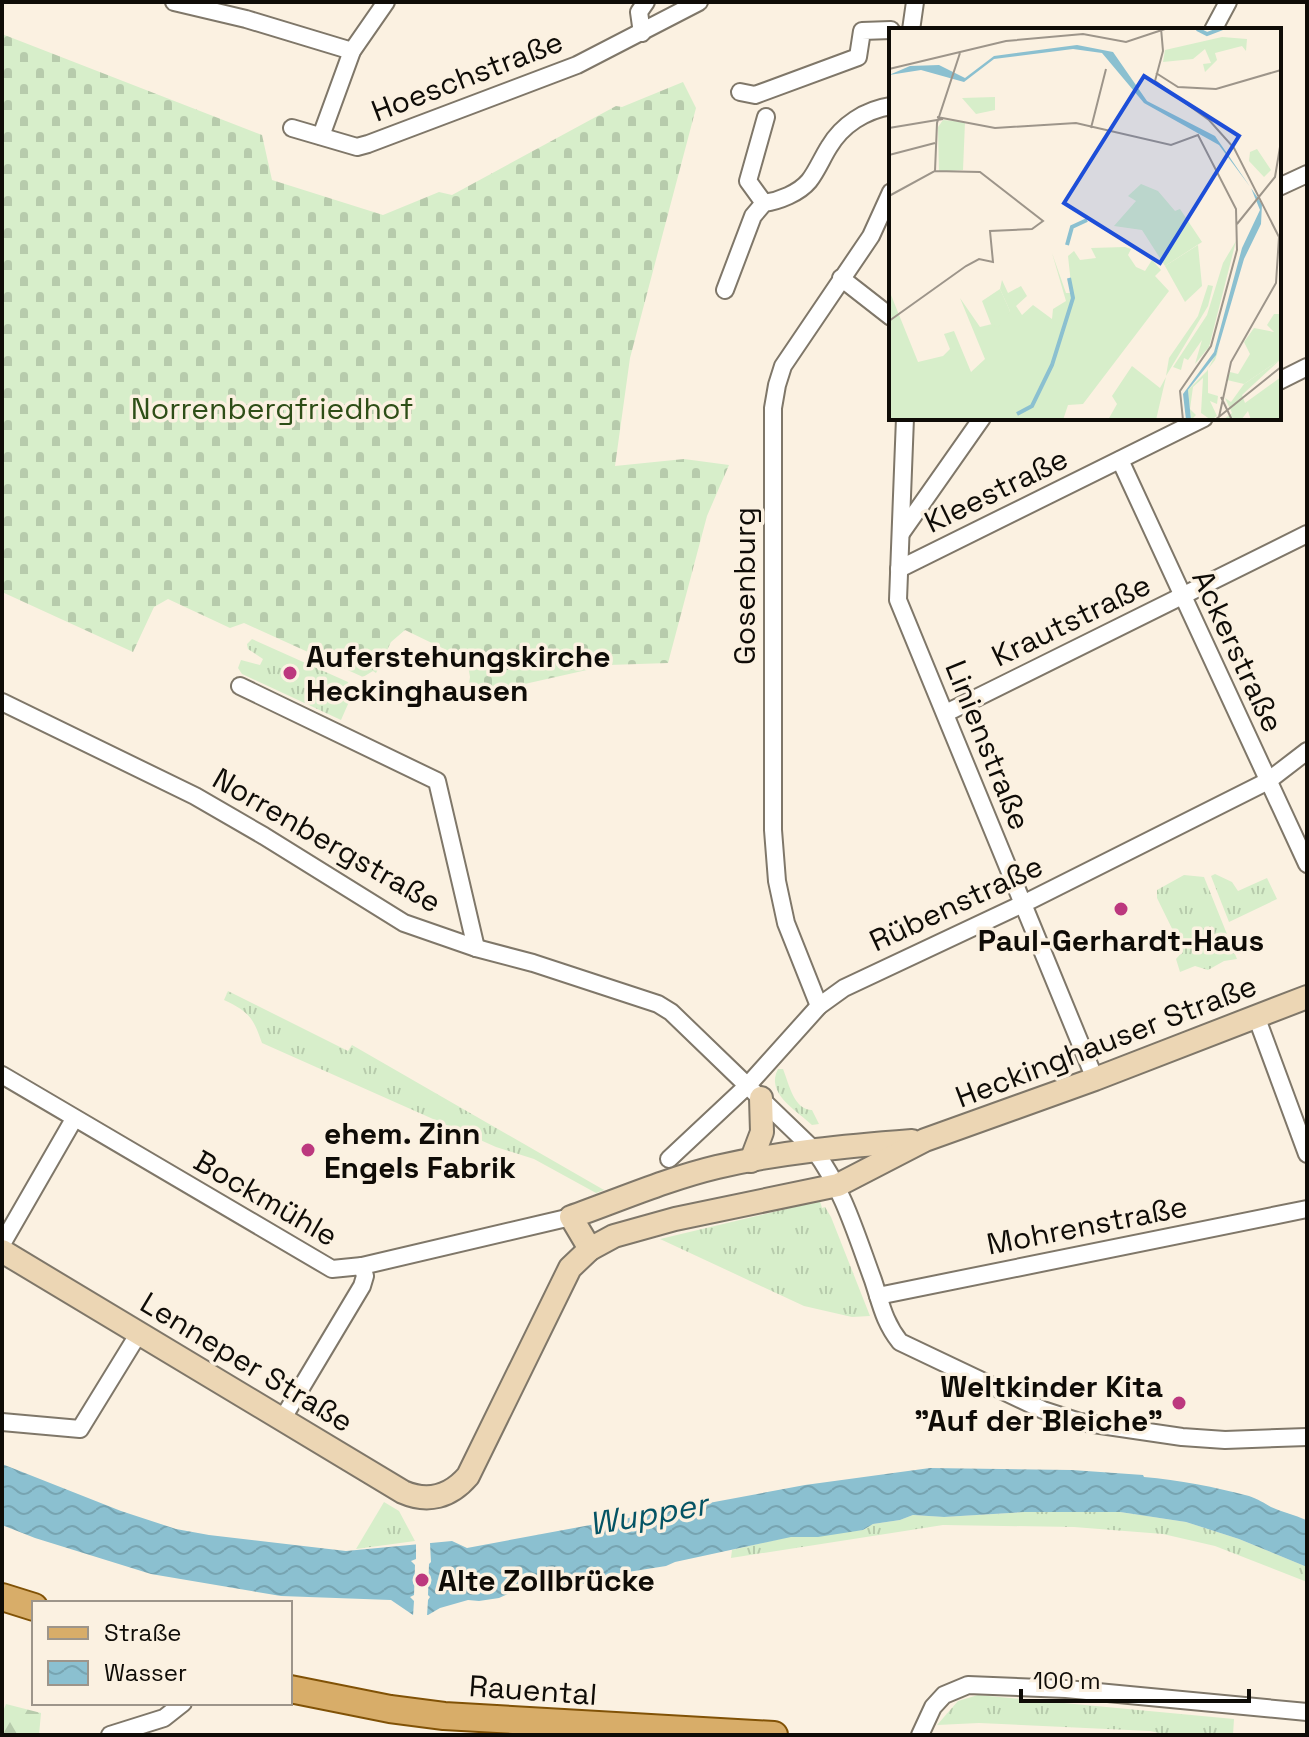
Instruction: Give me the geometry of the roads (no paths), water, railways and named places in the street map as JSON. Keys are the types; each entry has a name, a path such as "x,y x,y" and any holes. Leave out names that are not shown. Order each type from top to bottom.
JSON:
{"main road":[{"name":"Heckinghauser Straße","path":"463,1482 570,1268 590,1249 614,1236 675,1219 838,1185 925,1140 1095,1079 1307,997"},
{"path":"751,1161 762,1132 755,1091"},
{"name":"Heckinghauser Straße","path":"571,1217 699,1173 751,1161 814,1150 925,1140"},
{"path":"571,1217 590,1249"},
{"name":"Lenneper Straße","path":"2,1251 410,1495 438,1497 463,1482"},
{"path":"2,1597 32,1606"},
{"name":"Rauental","path":"292,1689 390,1709 454,1717 774,1735"}],"street":[{"path":"174,2 246,19 352,51"},
{"path":"321,136 352,51 386,2"},
{"path":"642,33 639,12 646,2"},
{"name":"Hoeschstraße","path":"292,128 357,147 368,144 577,65 699,2"},
{"path":"911,28 915,2"},
{"path":"1214,28 1228,2"},
{"path":"740,92 755,95 858,57 862,31 889,30"},
{"path":"725,290 753,216 764,203 775,201 809,182 831,143 845,127 871,111 889,106"},
{"path":"764,203 748,181 766,117"},
{"path":"1281,186 1307,174"},
{"name":"Gosenburg","path":"819,1006 786,923 777,881 773,830 773,408 783,366 871,236 889,196"},
{"path":"841,278 889,315"},
{"path":"1281,380 1307,367"},
{"name":"Linienstraße","path":"905,420 898,600 1095,1079"},
{"path":"902,532 981,420"},
{"name":"Kleestraße","path":"899,569 1200,420"},
{"name":"Ackerstraße","path":"1120,460 1307,864"},
{"name":"Krautstraße","path":"946,713 1307,534"},
{"path":"240,686 437,781 476,948"},
{"name":"Norrenbergstraße","path":"2,702 195,796 404,923 658,1004 671,1012 814,1150 838,1185 888,1327 900,1342 1043,1410 1080,1422 1225,1440 1307,1437"},
{"name":"Rübenstraße","path":"669,1159 755,1091 819,1006 844,988 1022,904 1268,781 1307,751"},
{"path":"1256,1016 1307,1154"},
{"name":"Bockmühle","path":"2,1075 332,1269 362,1266 571,1217"},
{"path":"2,1244 74,1119"},
{"name":"Mohrenstraße","path":"878,1296 1307,1209"},
{"path":"283,1418 362,1286 365,1276 362,1266"},
{"path":"2,1422 80,1429 139,1333"},
{"path":"920,1735 933,1707 944,1695 968,1685 1066,1689 1307,1712"},
{"path":"110,1735 164,1718 180,1705"}],"water":[{"path":"2,1464 176,1529 346,1551 452,1541 467,1548 805,1485 930,1468 1072,1470 1143,1475 1249,1496 1306,1520 1307,1567 1239,1539 1186,1522 1120,1512 1024,1512 944,1517 913,1515 873,1524 863,1530 818,1537 791,1537 666,1566 615,1574 590,1583 512,1592 499,1598 468,1600 428,1615 413,1615 391,1600 281,1596 151,1574 35,1538 2,1525"}],"place":[{"name":"Auferstehungskirche Heckinghausen","path":"290,673"},
{"name":"Paul-Gerhardt-Haus","path":"1121,909"},
{"name":"ehem. Zinn Engels Fabrik","path":"308,1150"},
{"name":"Weltkinder Kita \"Auf der Bleiche\"","path":"1179,1403"},
{"name":"Alte Zollbrücke","path":"422,1580"}],"park label":[{"name":"Norrenbergfriedhof","path":"272,408"}],"water label":[{"name":"Wupper","path":"648,1514"}]}
